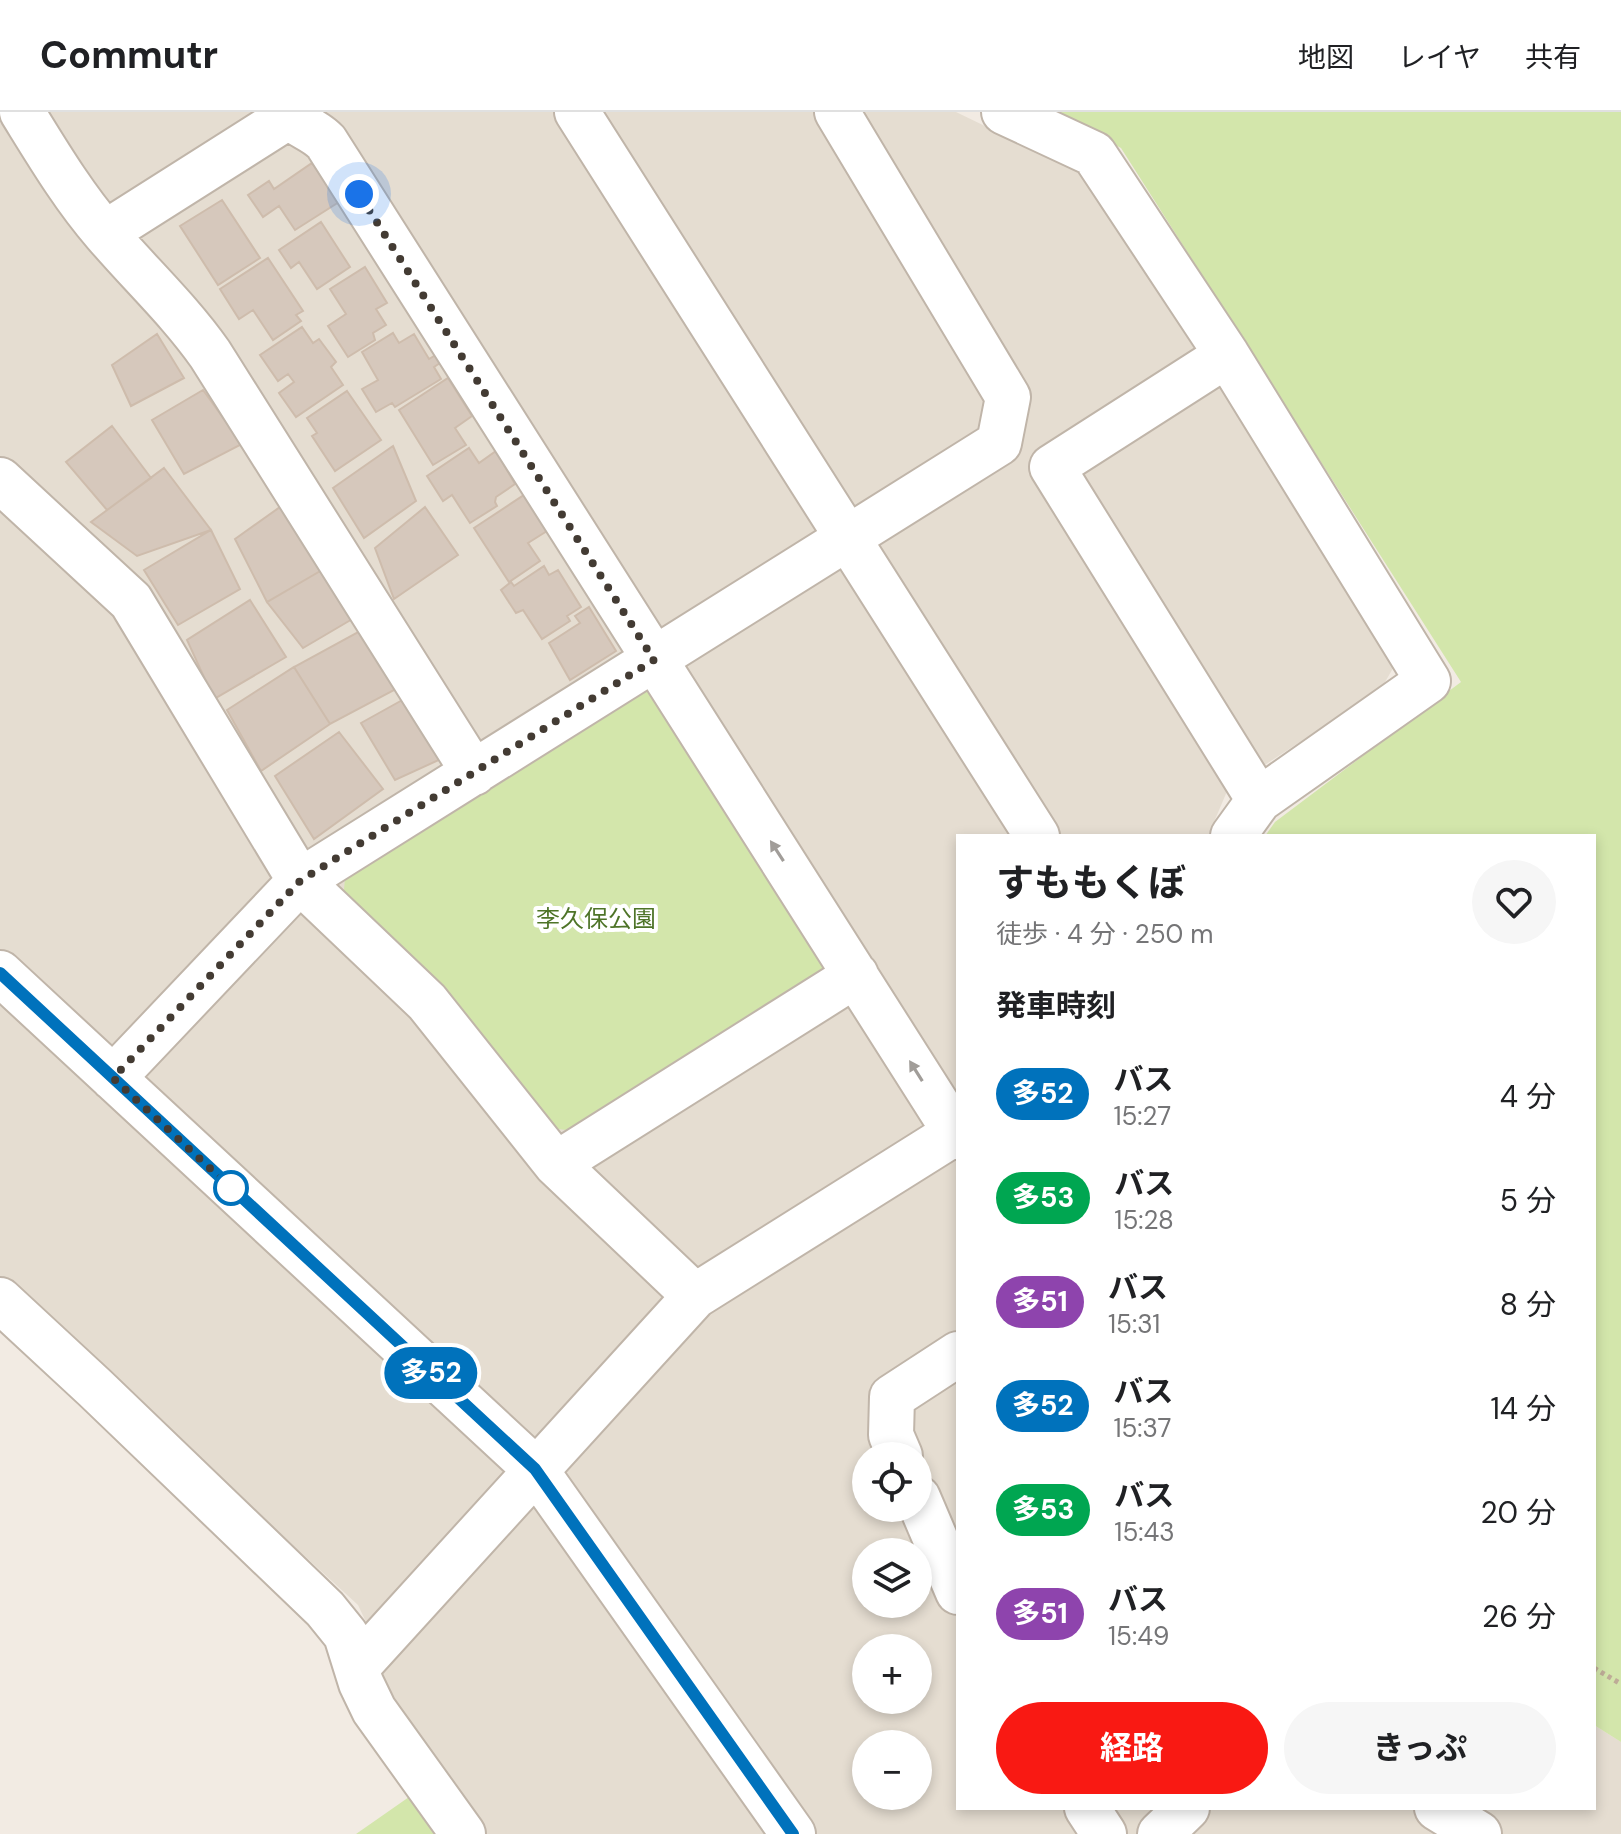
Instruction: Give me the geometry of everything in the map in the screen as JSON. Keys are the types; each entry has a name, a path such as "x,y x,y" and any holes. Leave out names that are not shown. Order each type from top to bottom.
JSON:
{"street":[{"path":"22,112 70,188 105,233 187,322 210,354 474,773"},
{"path":"577,112 1036,834"},
{"path":"113,1078 300,881 999,443 1008,397 837,112"},
{"path":"1004,112 1094,154 1227,355 1428,681 1259,800 1234,834"},
{"path":"105,233 287,115 308,126 326,142 956,1131"},
{"path":"1227,355 1052,467 1259,800"},
{"path":"0,480 131,601 300,881 427,1002 556,1164 695,1296"},
{"path":"556,1164 856,975"},
{"path":"3,983 113,1078 535,1469 793,1834"},
{"path":"358,1666 695,1296 956,1134"},
{"path":"0,1300 325,1609 346,1635 361,1683 374,1710 463,1834"},
{"path":"894,1442 891,1435 892,1397 956,1355"},
{"path":"928,1522 956,1587"},
{"path":"1088,1810 1104,1834"},
{"path":"1160,1834 1185,1810"},
{"path":"1440,1810 1479,1834"}],"path":[{"path":"1596,1669 1621,1684"}],"shaded area":[{"path":"0,112 956,112 1094,179 1396,663 1381,689 1228,789 1209,834 956,834 956,1810 1596,1810 1596,1726 1621,1742 1621,1834 483,1834 381,1690 383,1658 358,1605 0,1276"}],"green space":[{"path":"1054,112 1621,112 1621,1742 1596,1726 1596,834 1266,834 1275,822 1461,682 1121,148"},
{"name":"李久保公園","path":"643,685 827,971 575,1131 550,1128 343,900 346,868"},
{"path":"409,1797 436,1834 356,1834"}],"building":[{"path":"312,163 339,202 295,230 279,206 263,217 248,195 269,181 274,189"},
{"path":"222,200 260,258 218,285 180,226"},
{"path":"321,222 350,267 317,289 299,262 291,268 279,250"},
{"path":"268,258 303,311 296,315 301,321 273,340 253,310 239,319 220,289"},
{"path":"365,267 387,303 376,309 386,325 373,333 375,340 348,357 328,326 346,314 330,289"},
{"path":"302,327 313,343 319,339 336,362 331,367 343,385 296,417 279,393 294,382 288,374 278,381 260,355"},
{"path":"393,333 399,343 414,334 429,359 436,355 440,363 434,367 441,379 395,407 392,403 376,412 362,389 378,380 362,352"},
{"path":"157,334 184,378 131,406 112,365"},
{"path":"448,378 472,416 455,428 466,445 433,465 399,410"},
{"path":"203,390 242,444 184,474 152,420"},
{"path":"347,391 381,440 335,471 312,436 317,433 307,418"},
{"path":"112,426 151,478 107,510 66,462"},
{"path":"393,446 416,501 364,538 333,488"},
{"path":"469,448 479,463 496,451 515,484 496,497 497,506 470,523 452,495 443,501 427,476"},
{"path":"164,468 211,530 137,556 91,522"},
{"path":"524,495 547,531 528,543 540,561 509,582 474,528"},
{"path":"280,507 322,570 267,602 235,539"},
{"path":"425,507 458,555 394,599 375,548"},
{"path":"211,530 240,589 178,625 144,570"},
{"path":"544,566 549,575 558,570 581,607 567,616 570,621 542,639 523,610 516,613 501,590 511,582 514,586"},
{"path":"322,570 354,618 303,648 267,602"},
{"path":"250,600 286,657 214,699 187,640"},
{"path":"589,607 616,651 570,680 549,643 580,623 575,616"},
{"path":"360,631 398,688 330,724 294,667"},
{"path":"294,667 330,724 261,771 227,710"},
{"path":"406,698 443,758 395,780 361,723"},
{"path":"339,732 383,789 314,839 275,776"}],"bus line":[{"name":"多52","path":"0,973 535,1469 793,1834"}],"route":[{"path":"231,1188 113,1078 300,881 654,660 359,194"}]}
